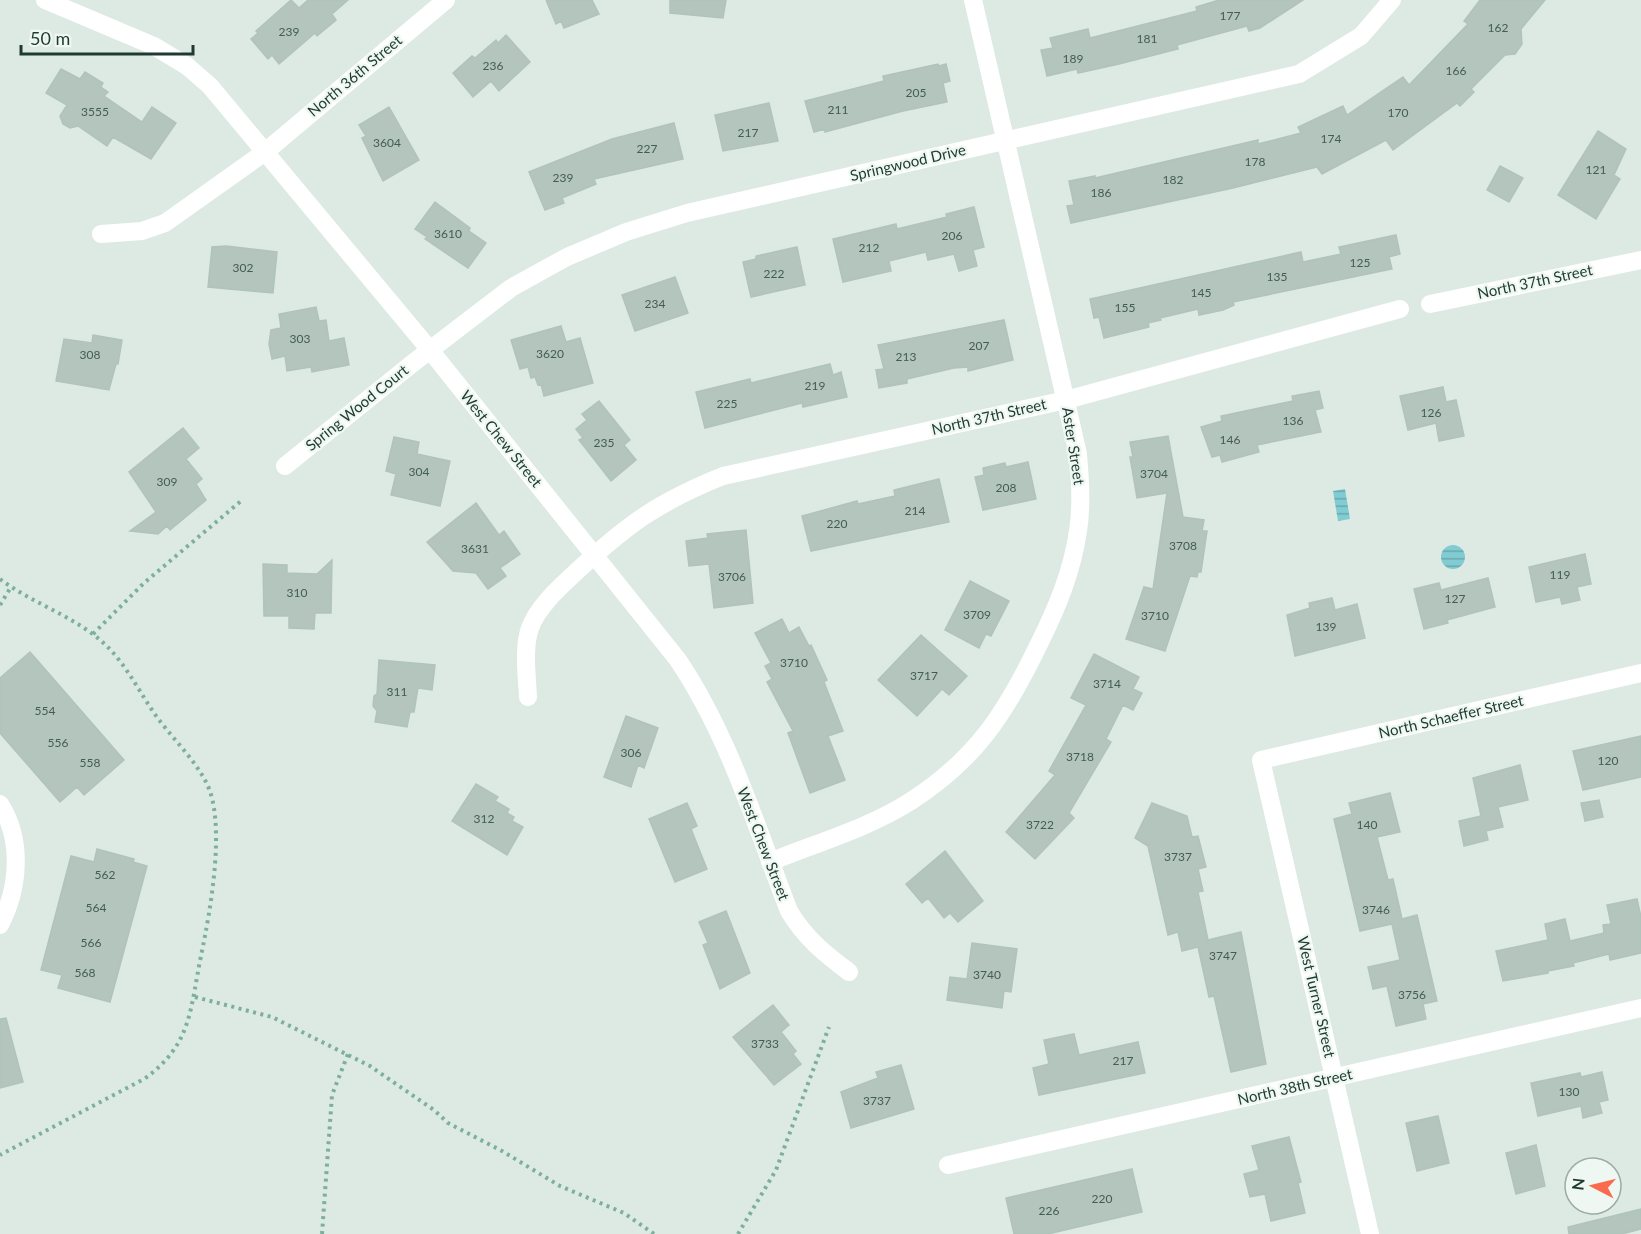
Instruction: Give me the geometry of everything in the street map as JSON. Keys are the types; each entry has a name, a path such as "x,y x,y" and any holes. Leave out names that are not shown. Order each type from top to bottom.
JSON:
{"street":[{"name":"West Chew Street","path":"45,0 154,46 187,66 210,86 430,350 678,660 701,694 721,735 789,911 800,930 816,947 849,972"},
{"name":"North 36th Street","path":"101,234 142,231 165,223 265,152 446,0"},
{"name":"Aster Street","path":"770,862 891,813 936,784 967,757 1012,700 1060,600 1072,565 1079,528 1081,491 1078,454 973,0"},
{"name":"Springwood Drive","path":"430,350 511,288 567,257 626,232 687,213 1299,74 1360,36 1392,0"},
{"name":"North 37th Street","path":"1430,304 1641,260"},
{"name":"North 37th Street","path":"528,697 527,656 530,628 544,606 618,533 650,510 686,491 723,476 1066,400 1400,309"},
{"name":"Spring Wood Court","path":"285,466 430,350"},
{"name":"North Schaeffer Street","path":"1261,760 1641,673"},
{"name":"West Turner Street","path":"1261,760 1370,1234"},
{"path":"0,804 13,834 16,860 14,885 0,925"},
{"name":"North 38th Street","path":"948,1165 1641,1008"}],"path":[{"path":"93,634 144,583 241,501"},
{"path":"0,579 93,634 115,654 132,676 147,704 205,779 214,805 214,875 195,997 180,1043 164,1065 144,1078 0,1155"},
{"path":"0,604 11,587"},
{"path":"195,997 272,1017 348,1054 380,1072 434,1110 448,1123 502,1150 560,1186 624,1213 654,1234"},
{"path":"738,1234 776,1170 829,1027"},
{"path":"322,1234 332,1095 348,1054"}],"water":[{"path":"1345,489 1350,519 1338,521 1333,491"},
{"path":"1453,545 1462,548 1465,557 1462,566 1453,569 1444,566 1441,557 1444,548"}],"building":[{"path":"291,0 299,8 308,0 348,0 332,14 336,20 317,36 315,33 279,64 272,55 268,59 251,39 258,33 256,31"},
{"path":"546,0 592,0 599,14 564,28 561,21 556,24"},
{"path":"670,0 726,0 723,18 670,13"},
{"path":"1219,0 1303,0 1260,28 1249,31 1247,26 1177,45 1178,49 1119,64 1078,73 1077,69 1047,76 1041,50 1053,48 1050,38 1088,29 1090,38 1197,11 1196,7"},
{"path":"1480,0 1545,0 1521,29 1522,44 1515,54 1505,55 1471,89 1474,92 1460,106 1457,103 1393,150 1386,140 1322,174 1317,167 1233,188 1071,223 1067,206 1074,205 1069,181 1095,176 1095,178 1258,140 1258,144 1301,133 1298,127 1343,106 1347,115 1403,77 1409,85 1468,24 1464,21"},
{"path":"506,35 530,62 499,91 491,81 473,97 453,73 472,56 475,58 496,40 498,43"},
{"path":"938,64 939,66 946,64 950,81 943,83 947,102 825,132 825,129 814,132 805,101 884,81 883,76"},
{"path":"61,69 80,79 85,72 103,83 101,87 108,92 104,96 142,122 152,107 176,123 151,159 113,137 107,146 78,126 70,128 63,124 60,116 67,105 46,93"},
{"path":"769,103 778,141 723,151 715,115"},
{"path":"389,107 419,160 383,181 362,138 366,136 359,125"},
{"path":"674,123 683,159 594,179 596,184 562,198 564,203 545,210 529,172 612,139"},
{"path":"1598,131 1626,149 1614,175 1620,179 1596,219 1558,195"},
{"path":"1500,166 1523,178 1509,202 1487,190"},
{"path":"435,202 486,243 468,268 425,239 427,237 415,229"},
{"path":"974,207 984,247 973,250 977,266 959,271 954,254 928,260 926,252 889,261 891,271 843,282 833,239 896,224 897,229 947,217 946,214"},
{"path":"1396,235 1400,254 1389,257 1392,269 1233,302 1234,305 1223,310 1199,315 1198,309 1160,318 1161,320 1148,323 1149,327 1104,338 1099,317 1094,318 1090,299 1301,252 1303,262 1341,254 1339,247"},
{"path":"226,246 277,252 273,293 208,287 212,247"},
{"path":"797,247 805,285 751,297 743,262 756,259 756,256"},
{"path":"675,277 688,313 635,331 622,295"},
{"path":"316,307 319,321 326,320 329,341 344,338 349,365 312,372 311,367 287,371 285,356 272,359 269,344 271,330 281,328 279,314"},
{"path":"1004,320 1013,360 968,371 968,367 954,368 907,379 907,383 879,388 876,370 884,369 878,345"},
{"path":"561,326 566,342 580,338 593,383 544,396 541,384 538,385 535,377 531,378 528,367 520,369 511,340"},
{"path":"93,335 122,340 118,364 116,364 109,390 56,381 64,339 92,343"},
{"path":"830,364 833,375 841,372 847,397 803,407 802,403 705,428 696,392 750,379 751,383"},
{"path":"1443,387 1446,402 1456,400 1464,436 1439,441 1436,423 1408,430 1400,396"},
{"path":"1319,391 1323,408 1315,410 1321,432 1257,445 1259,452 1222,462 1220,455 1212,457 1201,427 1222,421 1221,416 1293,401 1292,396"},
{"path":"599,401 630,440 624,445 636,460 611,481 579,440 583,438 576,429 587,420 582,414"},
{"path":"183,428 199,448 186,459 202,479 196,484 206,500 170,530 167,526 158,534 130,531 156,512 129,472"},
{"path":"1168,436 1183,517 1204,520 1202,531 1207,531 1201,572 1198,572 1197,577 1190,576 1165,651 1126,639 1144,587 1153,589 1167,493 1137,498 1130,457 1133,457 1130,442"},
{"path":"394,437 419,442 417,454 450,461 440,506 391,495 396,474 386,471"},
{"path":"1028,462 1036,499 983,510 975,477 984,475 983,468 1005,463 1006,467"},
{"path":"939,479 949,522 811,551 802,516 857,501 858,504 895,496 894,490"},
{"path":"476,503 499,535 504,531 520,554 500,568 506,576 488,589 476,573 453,571 427,542"},
{"path":"746,530 753,603 714,608 709,564 689,566 686,541 708,538 707,534"},
{"path":"1585,554 1591,584 1577,587 1580,600 1562,604 1560,597 1536,602 1529,567"},
{"path":"332,560 331,613 315,613 314,629 289,628 289,616 264,616 263,564 287,565 287,573 317,574"},
{"path":"1488,578 1495,607 1424,629 1414,589 1439,583 1441,590"},
{"path":"970,581 1009,601 991,636 986,634 979,648 945,630"},
{"path":"1332,598 1335,610 1357,604 1365,638 1295,656 1287,615 1310,608 1309,603"},
{"path":"782,619 789,633 799,627 809,646 811,645 827,680 824,682 843,731 828,736 845,780 810,793 788,733 793,731 767,682 772,679 765,666 771,663 755,633"},
{"path":"921,635 967,676 949,695 942,689 917,716 878,680"},
{"path":"30,652 124,760 84,795 77,787 60,802 0,733 0,678"},
{"path":"1094,654 1139,677 1133,689 1142,693 1133,710 1123,705 1106,739 1111,742 1069,813 1074,818 1035,859 1006,832 1055,775 1049,771 1086,705 1071,698"},
{"path":"379,660 435,665 432,690 418,688 414,712 410,712 407,727 375,722 377,711 373,706 374,696 377,694"},
{"path":"626,716 658,728 644,768 638,765 631,787 604,777"},
{"path":"1641,736 1641,777 1583,790 1573,751"},
{"path":"1520,765 1528,800 1498,807 1503,827 1486,831 1488,840 1464,846 1459,821 1481,816 1473,778"},
{"path":"476,784 498,797 495,801 509,809 507,813 514,817 512,821 523,827 507,855 452,821"},
{"path":"1390,793 1400,832 1377,837 1388,880 1393,879 1402,919 1417,915 1437,1001 1423,1004 1426,1019 1396,1026 1387,986 1373,989 1368,967 1400,960 1392,924 1360,931 1334,819 1352,814 1349,803"},
{"path":"1599,800 1603,817 1585,821 1581,803"},
{"path":"687,803 697,826 691,829 707,869 675,882 649,819"},
{"path":"1152,803 1187,816 1192,837 1198,836 1206,867 1198,869 1203,891 1198,892 1208,940 1241,932 1266,1064 1231,1072 1214,996 1209,997 1198,947 1182,951 1178,932 1168,935 1148,846 1135,838"},
{"path":"97,849 134,859 133,862 147,866 110,1002 58,988 62,975 41,970 71,856 94,862"},
{"path":"945,851 983,901 958,922 950,913 944,918 928,898 922,903 906,884"},
{"path":"1637,899 1641,917 1641,953 1610,960 1609,954 1573,963 1574,966 1548,971 1548,973 1503,981 1496,951 1548,940 1545,924 1565,919 1570,941 1604,933 1603,925 1611,924 1607,905"},
{"path":"726,911 750,973 720,989 703,945 708,943 699,922"},
{"path":"972,943 1017,949 1011,992 1004,991 1002,1008 947,1000 950,977 967,979"},
{"path":"773,1005 789,1025 781,1032 796,1051 793,1054 801,1064 774,1085 733,1037"},
{"path":"6,1018 23,1082 0,1088 0,1019"},
{"path":"1074,1034 1079,1055 1138,1042 1145,1073 1039,1095 1033,1068 1049,1064 1044,1040"},
{"path":"901,1065 914,1109 851,1128 841,1092 878,1078 876,1072"},
{"path":"1602,1072 1608,1100 1599,1102 1602,1113 1583,1118 1581,1106 1538,1116 1531,1083 1580,1073 1581,1077"},
{"path":"1438,1116 1449,1163 1417,1171 1406,1123"},
{"path":"1289,1137 1301,1182 1298,1183 1305,1213 1271,1221 1265,1194 1250,1197 1244,1174 1259,1170 1252,1146"},
{"path":"1536,1145 1545,1186 1516,1194 1506,1153"},
{"path":"1132,1169 1142,1212 1048,1234 1014,1234 1006,1198"},
{"path":"1641,1209 1641,1229 1622,1234 1569,1234 1568,1227 1613,1216 1623,1216 1623,1213"}]}
